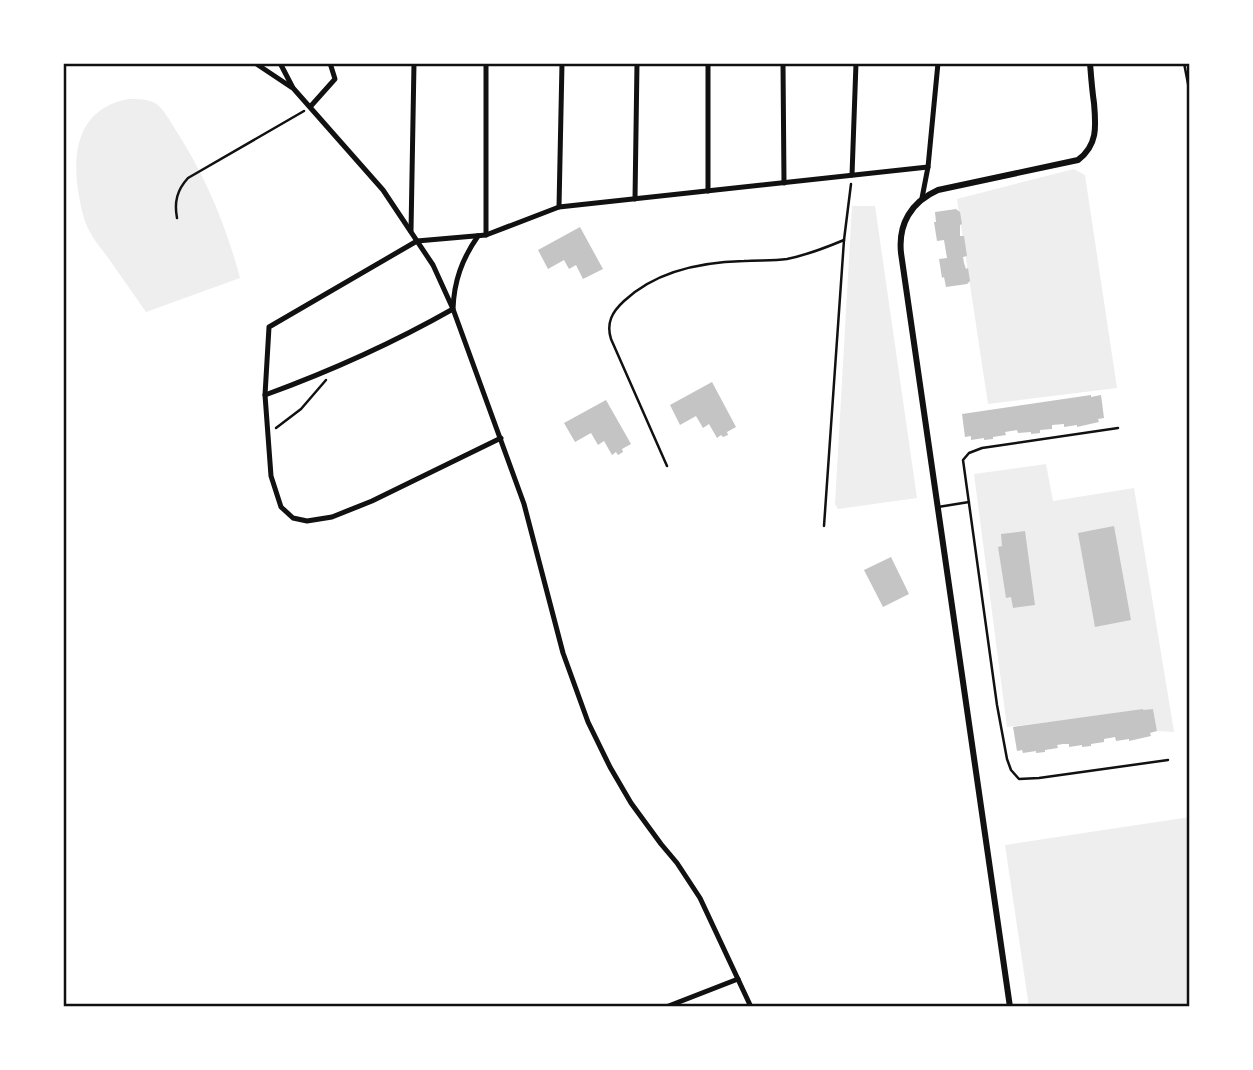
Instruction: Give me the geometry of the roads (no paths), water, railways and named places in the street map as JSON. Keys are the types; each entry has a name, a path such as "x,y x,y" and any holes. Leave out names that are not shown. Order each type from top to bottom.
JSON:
{"street":[{"path":"255,63 293,89 310,107 383,190 433,265 453,309 524,504 563,653 588,722 631,803 701,898 751,1007"},
{"path":"280,63 293,89"},
{"path":"310,107 335,79 330,63"},
{"path":"411,231 414,63"},
{"path":"486,63 486,235"},
{"path":"559,207 562,63"},
{"path":"635,199 637,63"},
{"path":"708,63 708,191"},
{"path":"783,63 784,183"},
{"path":"852,175 856,63"},
{"path":"922,198 928,167 938,63"},
{"path":"1010,1007 900,244 906,217 922,198 938,190 1083,157 1091,147 1096,132 1090,63"},
{"path":"501,438 372,501 323,519 307,521 293,518 281,507 271,476 265,395 269,327 418,241 486,235 559,207 928,167"},
{"path":"453,309 459,269 478,236"},
{"path":"265,395 388,344 453,309"},
{"path":"666,1007 738,979"}],"lane":[{"path":"1118,428 982,448 969,453 963,460 997,705 1011,771 1020,779 1168,760"},
{"path":"938,507 969,502"}]}
